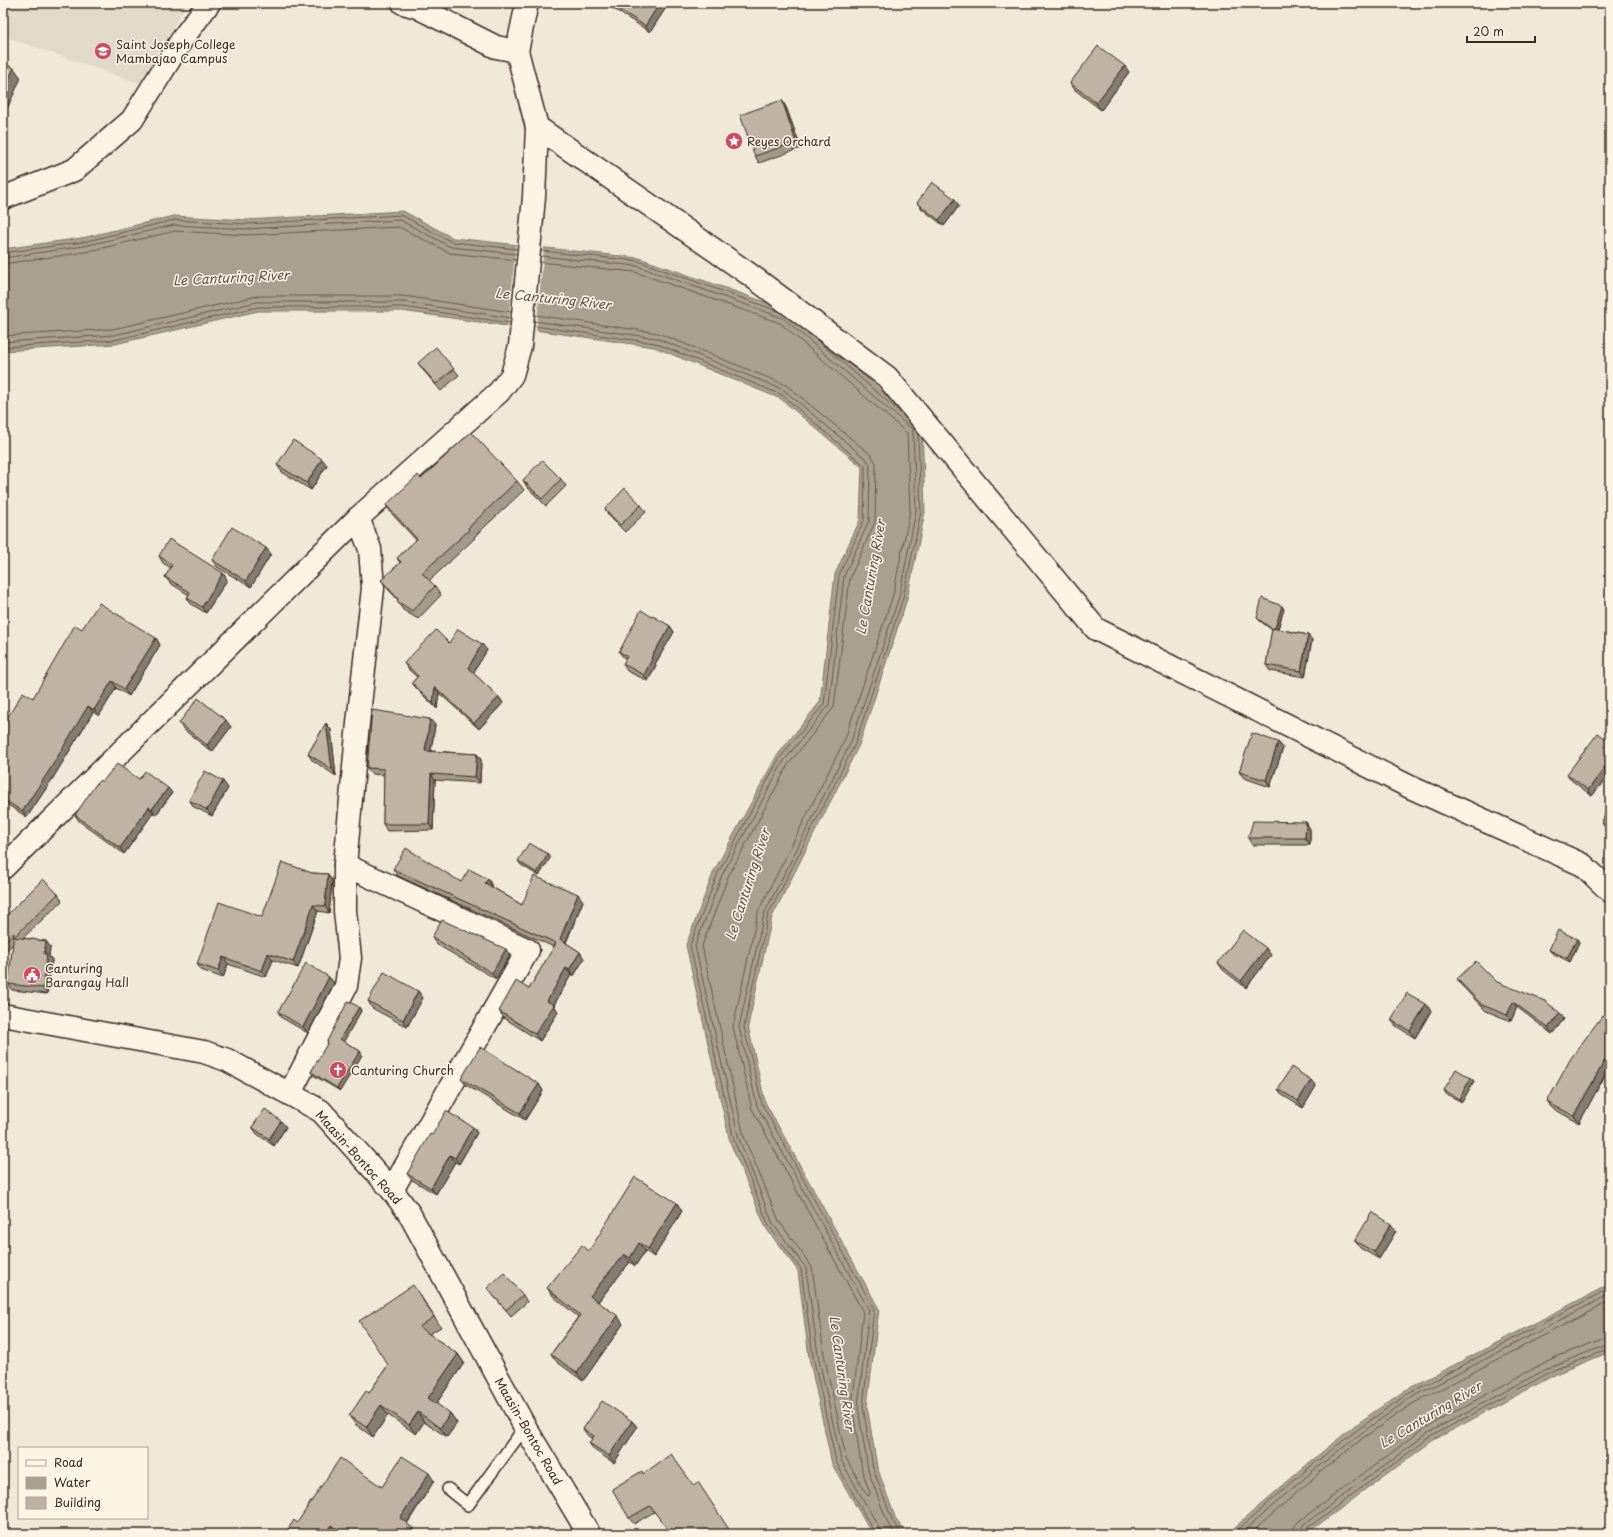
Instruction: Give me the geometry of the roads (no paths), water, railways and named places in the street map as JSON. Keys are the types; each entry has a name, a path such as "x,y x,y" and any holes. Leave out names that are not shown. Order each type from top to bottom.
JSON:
{"street":[{"path":"3,198 74,170 132,120 183,38 209,3"},
{"path":"403,3 417,7 496,47 517,51"},
{"path":"3,868 358,518 499,392 512,375 520,346 534,197 536,127 517,51 527,3"},
{"path":"536,127 749,274 887,377 1096,629 1410,787 1583,865 1610,891"},
{"path":"290,1093 346,986 350,958 346,912 345,865 358,723 373,588 370,549 358,518"},
{"path":"345,865 528,950 392,1190"},
{"name":"Maasin-Bontoc Road","path":"3,1015 204,1052 227,1060 321,1111 392,1190 409,1213 525,1427 589,1534"}],"lane":[{"path":"448,1489 468,1504 525,1427"}],"water":[{"name":"Le Canturing River","path":"403,211 453,238 639,258 788,310 922,426 925,512 907,599 859,745 772,917 748,1026 765,1102 879,1309 867,1406 877,1467 896,1520 908,1534 872,1534 832,1464 809,1357 798,1271 766,1228 730,1142 686,945 714,871 776,757 820,702 835,574 860,520 862,467 781,399 654,347 402,311 258,311 115,344 3,351 3,249 82,238 174,216 247,220"},
{"name":"Le Canturing River","path":"1610,1284 1610,1352 1558,1373 1432,1441 1306,1534 1227,1534 1354,1426 1404,1391"}],"place":[{"name":"Saint Joseph College Mambajao Campus","path":"103,51"},
{"name":"Reyes Orchard","path":"734,141"},
{"name":"Canturing Barangay Hall","path":"32,975"},
{"name":"Canturing Church","path":"338,1070"}]}
